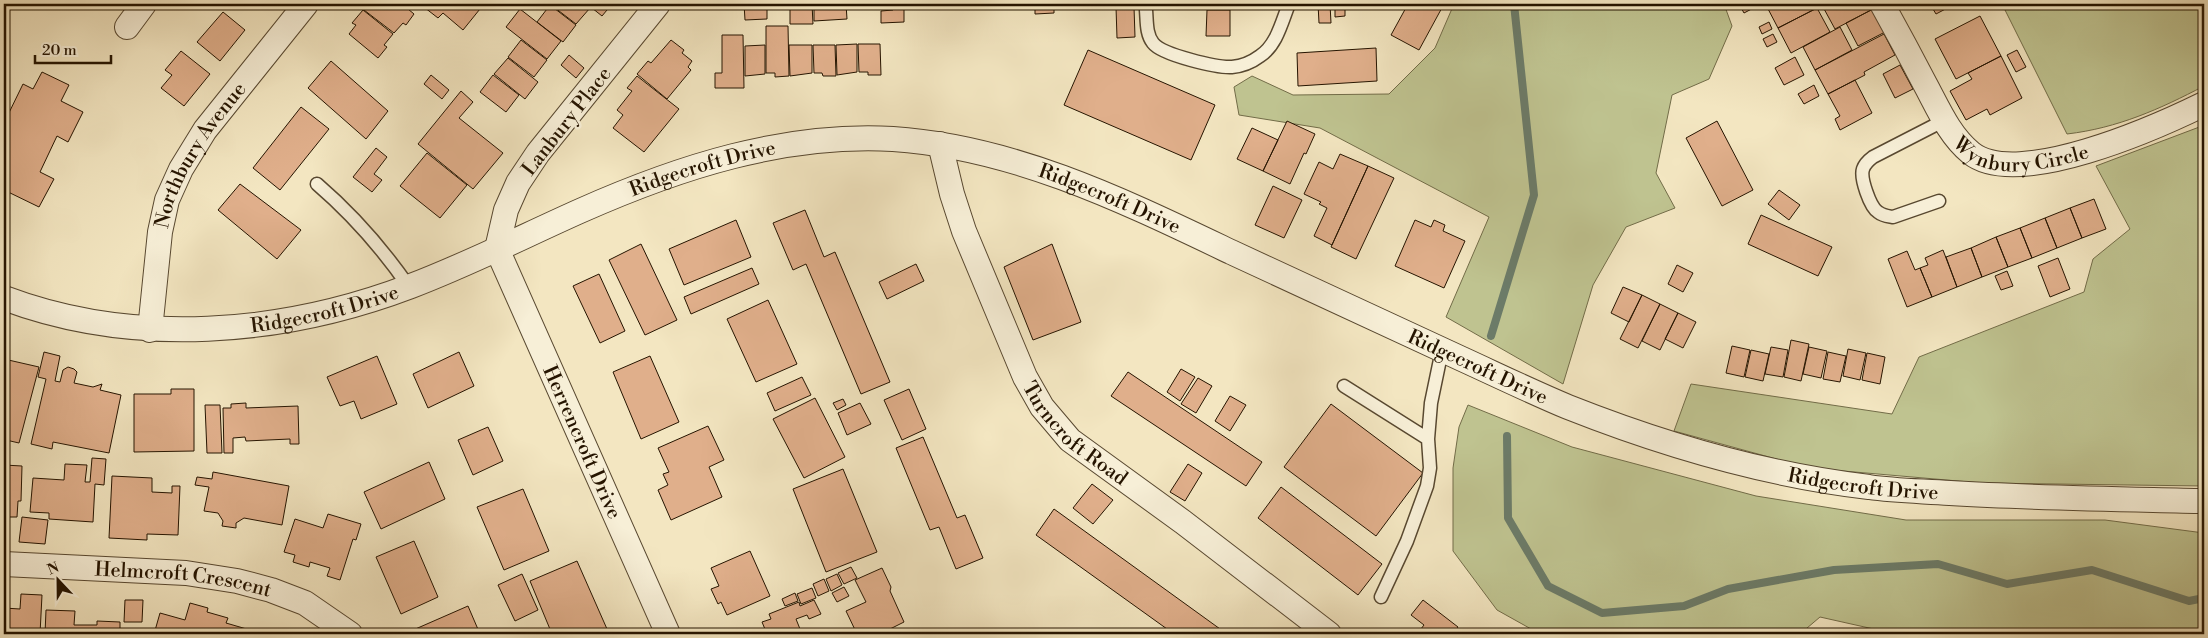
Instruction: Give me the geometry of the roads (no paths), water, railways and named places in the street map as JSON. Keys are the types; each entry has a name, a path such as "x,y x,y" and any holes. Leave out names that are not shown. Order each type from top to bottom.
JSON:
{"street":[{"path":"127,27 144,4"},
{"name":"Northbury Avenue","path":"150,330 160,232 167,200 181,169 205,130 306,4"},
{"name":"Lanbury Place","path":"497,250 506,210 518,183 538,153 658,4"},
{"name":"Wynbury Circle","path":"1882,4 1952,133 1972,154 1995,164 2030,163 2108,146 2204,104"},
{"name":"Ridgecroft Drive","path":"4,298 22,305 97,322 150,330 209,330 274,323 347,307 409,287 497,250 582,210 662,177 754,150 819,140 889,139 940,144 991,154 1056,174 1147,212 1442,350 1567,406 1677,446 1768,470 1871,488 1993,495 2204,501"},
{"name":"Turncroft Road","path":"940,144 952,194 964,231 1025,377 1042,407 1070,440 1183,522 1329,634"},
{"name":"Herrencroft Drive","path":"497,250 668,634"},
{"name":"Helmcroft Crescent","path":"4,564 186,573 238,581 305,603 350,634"}],"lane":[{"path":"1146,10 1148,34 1153,44 1172,55 1230,67 1246,64 1262,55 1276,39 1289,4"},
{"path":"1939,201 1893,217 1886,216 1876,211 1862,181 1866,162 1945,120"},
{"path":"317,184 348,212 377,244 409,287"},
{"path":"1381,597 1407,541 1427,486 1430,468 1428,439 1431,403 1442,350"},
{"path":"1344,386 1428,439"}],"waterway":[{"path":"1491,336 1534,195 1514,4"},
{"path":"1507,436 1508,518 1548,586 1602,613 1684,606 1728,589 1834,570 1938,564 2007,584 2092,570 2189,601 2204,598"}]}
